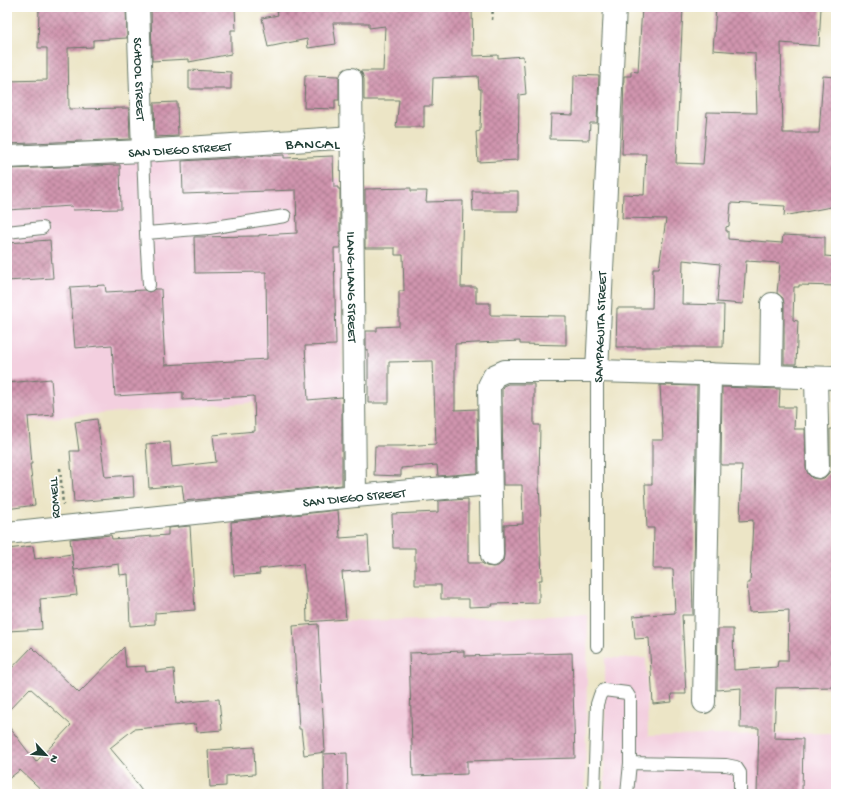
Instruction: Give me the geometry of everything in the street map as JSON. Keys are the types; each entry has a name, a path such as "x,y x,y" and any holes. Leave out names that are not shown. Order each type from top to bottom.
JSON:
{"street":[{"name":"SCHOOL STREET","path":"138,7 143,151"},
{"name":"SAMPAGUITA STREET","path":"597,371 615,7"},
{"name":"ILANG-ILANG STREET","path":"351,79 353,138 355,496"},
{"name":"SAN DIEGO STREET","path":"7,157 143,151 353,138"},
{"path":"771,376 772,304"},
{"path":"492,555 489,386 494,376 505,371 597,371 826,378 818,467"},
{"path":"704,702 710,374"},
{"name":"SAN DIEGO STREET","path":"7,533 355,496 490,484"}],"lane":[{"path":"143,151 149,285"},
{"path":"146,233 209,228 285,216"},
{"path":"7,232 42,228"},
{"name":"SAMPAGUITA STREET","path":"597,371 597,646"},
{"path":"594,794 597,704 600,695 604,690 627,693 630,698 630,763 627,794"},
{"path":"630,763 736,767 740,773 740,794"}],"path":[{"path":"492,20 493,7"},
{"name":"ROMELL","path":"60,468 65,527"}],"shaded area":[{"path":"292,144 293,181 340,178 343,396 70,416 7,423 7,168"},
{"path":"588,615 585,794 327,794 314,622"},
{"path":"605,658 646,658 648,736 836,733 836,794 605,794"}],"building":[{"path":"39,7 81,7 81,9 126,7 127,38 93,40 93,47 68,48 69,109 129,108 130,139 7,144 7,81 47,80 47,48 38,48"},
{"path":"151,7 235,7 236,30 231,30 231,54 189,62 189,59 152,61"},
{"path":"276,7 472,7 473,56 498,55 498,58 523,56 526,94 519,95 518,160 478,162 476,132 480,131 481,89 479,89 478,76 433,78 432,106 424,106 424,127 396,127 399,100 364,100 364,79 360,71 383,71 385,26 369,28 369,23 333,23 336,44 308,48 307,39 268,47 262,18 278,15"},
{"path":"642,7 683,7 676,163 703,164 707,112 757,113 755,53 713,50 716,7 821,7 819,46 781,43 783,133 819,133 823,76 836,77 836,206 784,216 785,206 731,203 729,226 726,227 726,231 728,231 728,239 782,243 783,235 825,237 825,256 836,257 836,286 799,285 799,287 794,287 793,320 798,321 796,364 784,364 784,304 783,298 777,293 780,263 746,261 743,304 717,302 720,264 683,260 682,304 724,305 723,347 616,347 617,308 652,308 653,268 659,268 666,219 622,218 623,194 644,195 646,154 622,154 624,76 631,76 631,71 638,72"},
{"path":"189,70 231,72 231,89 189,89"},
{"path":"305,75 339,76 339,100 335,100 335,109 304,108"},
{"path":"574,75 599,76 597,123 590,123 589,140 550,139 551,114 573,115"},
{"path":"177,102 178,136 155,137 154,103"},
{"path":"284,155 284,158 333,156 334,187 338,187 338,189 340,189 340,248 334,248 336,345 305,346 308,400 342,397 342,485 184,501 182,485 149,488 146,444 170,442 172,467 216,462 213,435 255,431 254,396 183,400 183,392 115,396 112,345 75,348 70,287 105,285 106,292 144,290 149,292 155,289 161,289 165,365 267,359 266,272 195,273 194,237 259,236 297,233 296,190 183,194 182,161"},
{"path":"120,165 121,209 73,210 72,206 7,210 7,169"},
{"path":"411,188 411,191 427,191 426,202 463,201 461,287 476,287 476,303 490,303 490,315 566,316 566,345 520,344 520,341 455,344 455,410 477,409 478,473 438,476 437,465 401,468 401,476 374,475 375,446 436,444 433,361 389,362 389,403 368,403 368,350 366,350 366,331 377,331 377,327 399,326 399,291 404,291 403,255 395,255 395,248 365,248 365,189"},
{"path":"472,191 518,191 518,211 473,211"},
{"path":"50,240 53,278 7,281 7,243"},
{"path":"51,379 54,415 28,417 32,464 30,464 35,505 7,509 7,383"},
{"path":"508,384 534,384 534,425 540,425 539,485 542,580 539,580 539,603 492,604 493,606 469,607 469,599 441,599 441,585 415,585 415,548 393,548 392,514 438,512 438,501 468,499 468,563 482,563 486,566 493,567 498,566 503,562 504,525 523,524 522,485 503,485 502,389 503,386"},
{"path":"660,385 697,386 694,570 692,570 693,615 682,615 686,694 671,694 672,702 653,704 649,638 635,639 633,616 675,613 673,569 653,569 654,528 647,528 645,484 652,484 652,440 663,440"},
{"path":"722,387 780,389 779,407 795,407 794,429 805,429 806,468 808,474 812,478 824,478 829,473 830,429 836,429 836,687 776,688 774,738 803,739 802,794 757,794 759,728 740,728 741,688 717,690 718,629 733,629 734,670 777,667 778,661 788,661 789,610 749,612 747,583 750,583 753,520 740,521 742,465 721,465"},
{"path":"97,419 105,477 133,475 134,497 74,502 70,451 79,451 75,422"},
{"path":"338,510 340,538 368,536 370,570 342,572 346,619 307,622 306,588 303,564 259,569 260,574 234,576 231,522"},
{"path":"190,526 195,610 155,613 155,624 130,626 128,574 120,575 119,564 74,570 70,539 111,535 112,539 168,535 168,528"},
{"path":"33,546 35,559 72,554 77,595 40,599 42,629 8,631 7,549"},
{"path":"318,624 325,752 304,755 301,729 299,729 293,626"},
{"path":"32,647 79,693 124,647 126,667 145,666 146,672 174,669 177,703 219,699 222,730 197,732 196,724 134,729 110,748 127,768 126,769 144,794 46,794 20,770 7,780 7,724 36,762 71,725 30,688 7,712 7,673"},
{"path":"464,651 464,656 572,653 575,758 467,761 467,774 413,776 409,653"},
{"path":"254,747 255,774 226,776 226,786 210,787 208,750"},
{"path":"347,753 348,794 324,794 323,754"}],"district":[{"name":"BANCAL","path":"313,143"}]}
